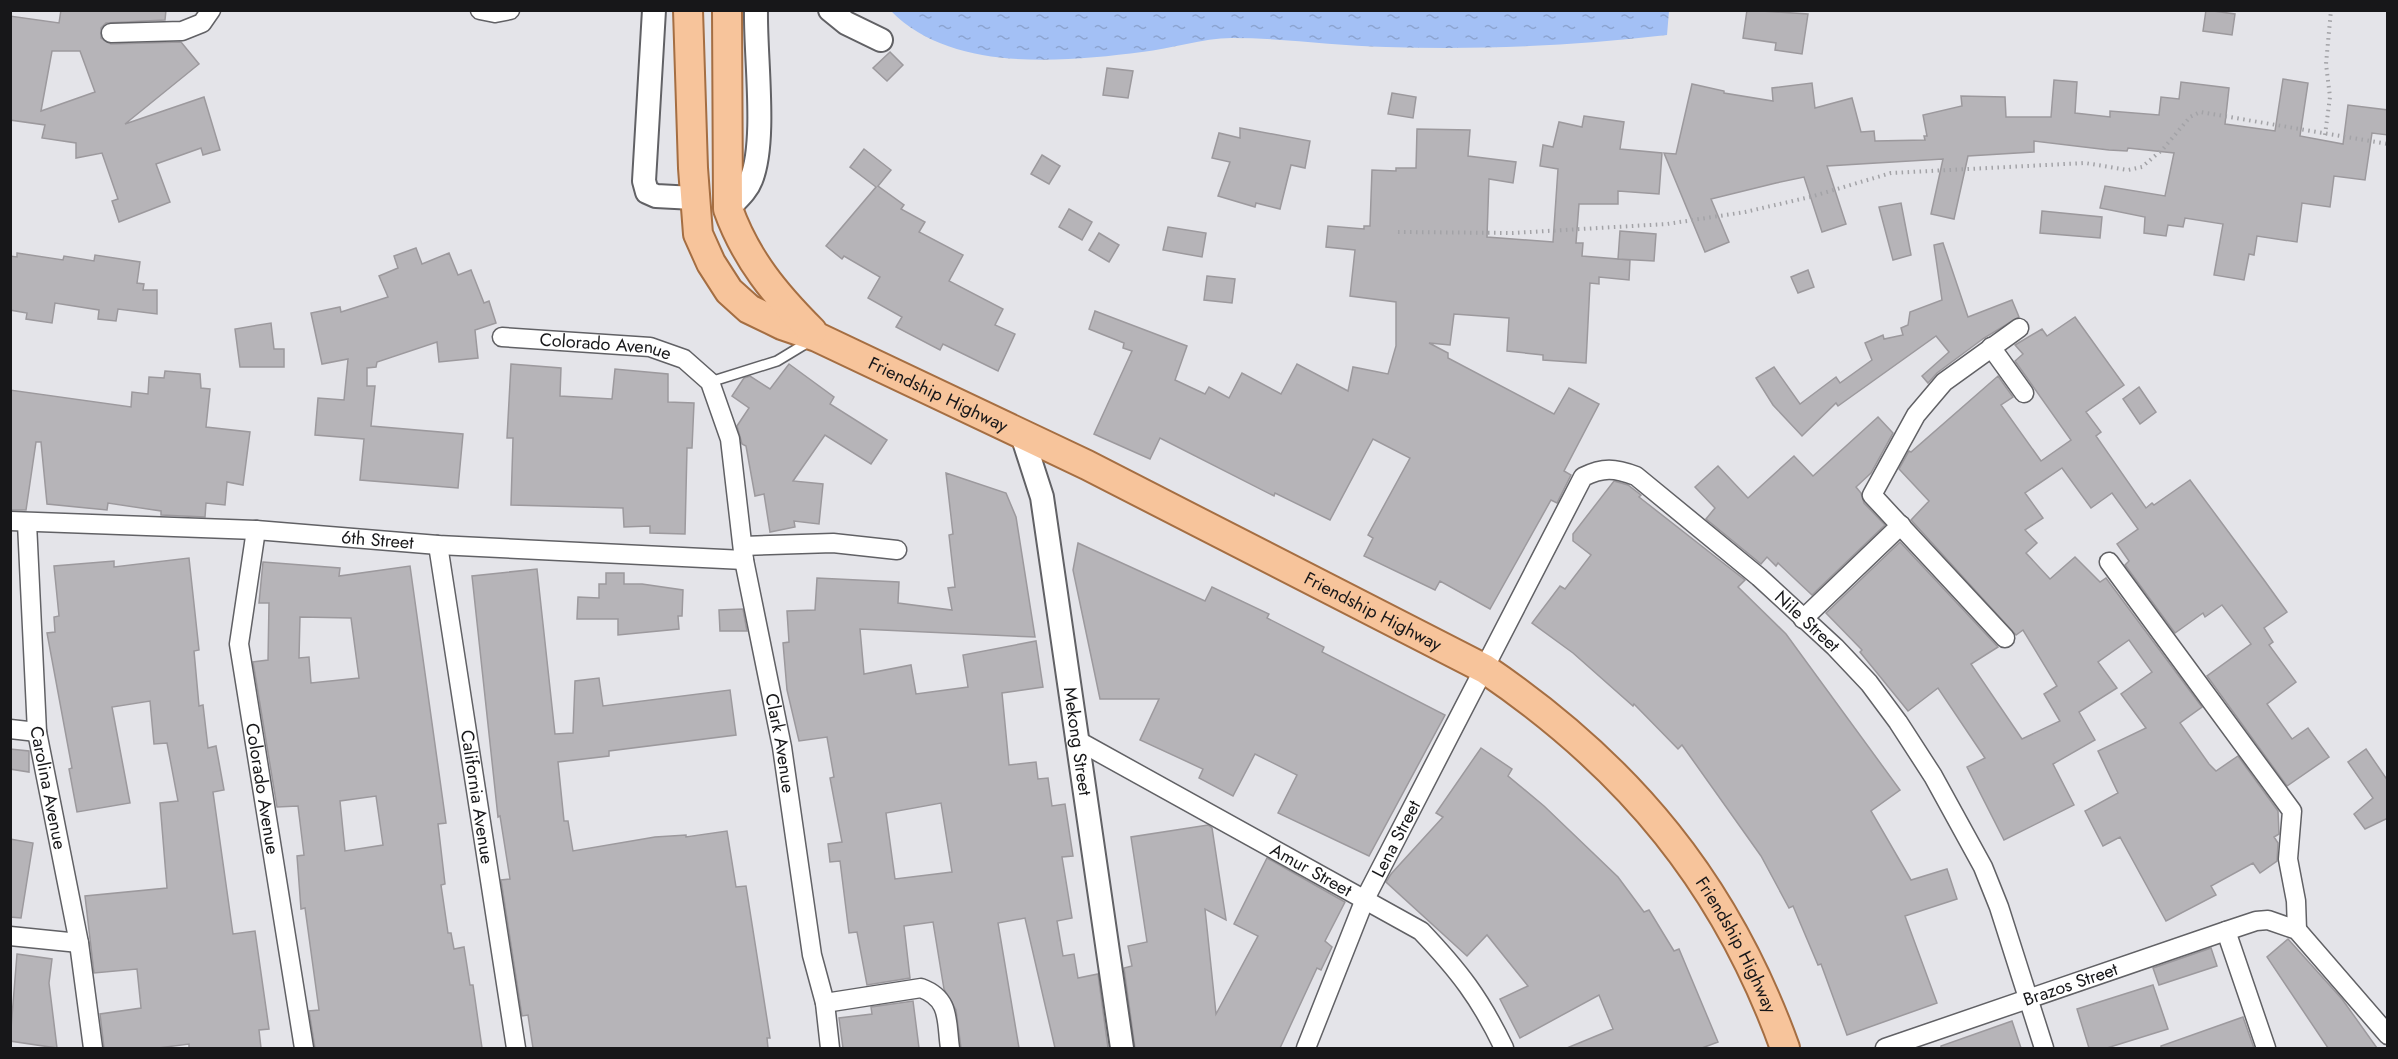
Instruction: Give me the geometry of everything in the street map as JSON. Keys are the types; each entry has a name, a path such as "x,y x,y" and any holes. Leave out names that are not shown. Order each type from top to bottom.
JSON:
{"main road":[{"name":"Friendship Highway","path":"688,10 694,198 698,234 711,263 729,291 749,309 782,325 817,337 1087,465 1485,669 1540,706 1619,777 1681,851 1703,882 1735,936 1760,985 1785,1048"},
{"name":"Friendship Highway","path":"727,10 728,209 738,237 757,270 777,296 817,337"}],"street":[{"path":"111,33 182,31 202,23 211,10"},
{"path":"480,10 495,13 510,10"},
{"path":"654,10 644,181 647,192 656,196 694,198"},
{"path":"728,209 751,182 756,166 759,118 756,10"},
{"path":"830,10 846,23 881,40"},
{"path":"2005,638 1872,495 1916,415 1944,382 2019,328"},
{"name":"Colorado Avenue","path":"502,337 650,347 684,359 710,382 730,439"},
{"path":"1991,347 2024,393"},
{"name":"Mekong Street","path":"1022,435 1042,497 1122,1048"},
{"name":"Clark Avenue","path":"730,439 744,553 782,747 812,955 825,1003 830,1048"},
{"name":"Nile Street","path":"1485,669 1583,477 1600,469 1617,469 1636,476 1759,577 1869,683 1939,786 1978,857 1995,897 2044,1048"},
{"name":"6th Street","path":"19,522 256,530 438,545 744,553 832,543 897,550"},
{"name":"Carolina Avenue","path":"19,522 37,732 79,943 93,1048"},
{"path":"1803,619 1901,525"},
{"name":"Colorado Avenue","path":"256,530 239,644 304,1048"},
{"name":"California Avenue","path":"438,545 516,1048"},
{"path":"2109,562 2292,811 2288,859 2295,894 2297,930 2388,1035"},
{"name":"Lena Street","path":"1306,1048 1365,899 1485,669"},
{"path":"10,729 37,732"},
{"name":"Amur Street","path":"1076,739 1421,931 1458,969 1485,1007 1504,1048"},
{"name":"Brazos Street","path":"1885,1048 2256,921 2283,923 2297,930"},
{"path":"2226,931 2266,1048"},
{"path":"10,936 79,943"},
{"path":"825,1003 921,988 936,993 944,1006 950,1048"}],"lane":[{"path":"710,382 777,361 817,337"}],"path":[{"path":"2325,135 2330,97 2326,64 2331,10"},
{"path":"1398,232 1513,233 1667,224 1756,210 1891,173 2085,163 2128,170 2142,167 2163,149 2190,117 2200,112 2388,144"}],"water":[{"path":"891,11 1669,11 1667,35 1597,42 1421,48 1232,38 1111,56 1044,60 976,54 945,45 916,31"}],"building":[{"path":"61,10 166,10 165,20 106,23 101,28 101,38 111,44 181,42 199,64 125,124 204,97 220,150 203,155 201,148 156,164 170,202 119,222 112,201 118,199 102,153 76,158 76,143 42,138 45,125 10,120 10,16 59,23","holes":["52,51 80,51 95,92 41,111"]},
{"path":"1747,10 1808,14 1802,54 1775,50 1776,43 1743,38"},
{"path":"2206,10 2235,14 2232,35 2203,31"},
{"path":"890,52 903,65 887,81 873,68"},
{"path":"1107,68 1133,71 1128,98 1103,95"},
{"path":"2283,79 2308,83 2300,136 2343,144 2348,105 2388,110 2388,135 2372,133 2365,180 2334,176 2330,207 2302,203 2297,242 2257,236 2254,255 2249,254 2244,280 2214,275 2223,224 2185,218 2183,227 2168,225 2166,236 2144,233 2145,217 2100,208 2105,186 2165,196 2174,153 2128,148 2127,151 2109,150 2034,141 2034,152 1968,156 1954,219 1931,214 1943,159 1827,166 1846,224 1822,232 1804,177 1711,199 1729,242 1705,252 1664,153 1676,154 1692,84 1724,91 1724,93 1773,101 1772,88 1812,83 1815,108 1852,98 1861,132 1874,131 1875,141 1925,140 1924,136 1927,136 1923,115 1962,106 1961,96 2005,97 2006,117 2051,117 2054,80 2077,82 2075,113 2110,117 2110,111 2159,115 2161,97 2179,99 2181,82 2229,88 2225,124 2275,131"},
{"path":"1392,93 1416,97 1413,118 1388,114"},
{"path":"1584,116 1624,122 1620,149 1662,153 1659,194 1618,191 1618,204 1579,204 1576,243 1583,243 1582,256 1630,260 1629,280 1599,277 1599,284 1590,283 1586,363 1543,360 1543,355 1507,351 1509,318 1454,314 1450,345 1429,343 1448,353 1448,358 1554,414 1569,388 1599,404 1564,471 1571,475 1557,503 1551,500 1490,609 1440,581 1435,590 1364,556 1373,538 1368,535 1410,458 1373,439 1330,520 1275,493 1274,496 1160,438 1150,459 1094,434 1132,351 1123,348 1124,343 1089,329 1095,311 1187,346 1175,380 1205,394 1209,387 1229,398 1242,373 1281,394 1297,364 1348,391 1353,367 1388,374 1396,346 1396,302 1350,296 1355,250 1326,247 1328,226 1364,229 1364,226 1370,226 1372,170 1396,171 1396,168 1416,168 1417,129 1470,130 1468,156 1516,162 1513,183 1489,179 1487,237 1553,242 1558,169 1540,166 1543,145 1553,147 1559,122 1582,127"},
{"path":"1240,128 1310,141 1305,168 1291,165 1280,209 1256,203 1255,207 1218,196 1230,162 1212,158 1219,133 1240,138"},
{"path":"864,149 891,170 878,186 904,205 901,209 925,222 919,232 963,255 949,281 1003,309 995,325 1015,334 998,371 943,344 940,350 896,327 902,317 868,298 880,277 844,256 842,259 826,246 876,187 850,167"},
{"path":"1042,155 1060,166 1049,184 1031,174"},
{"path":"1901,203 1911,255 1893,260 1879,207"},
{"path":"1069,209 1092,222 1082,240 1059,227"},
{"path":"2042,211 2102,217 2100,238 2040,233"},
{"path":"1168,227 1206,233 1202,257 1163,250"},
{"path":"1620,231 1656,234 1654,261 1618,259"},
{"path":"1099,233 1119,245 1109,262 1089,250"},
{"path":"1943,243 1968,317 2012,300 2019,317 1984,338 1937,373 1928,383 1922,376 1949,352 1936,336 1838,406 1836,403 1802,436 1773,405 1756,378 1774,367 1800,404 1836,377 1840,383 1872,360 1865,343 1883,335 1884,339 1903,335 1901,328 1908,325 1910,312 1942,300 1934,245"},
{"path":"416,248 422,264 449,253 458,275 471,270 484,303 489,301 496,323 475,330 478,358 439,362 437,342 377,362 376,367 367,368 367,386 375,386 371,426 463,434 458,488 360,480 364,439 315,435 318,398 344,400 348,359 322,364 311,313 340,307 341,312 388,297 379,276 398,268 394,256"},
{"path":"17,253 63,260 64,256 94,261 95,255 140,262 137,283 144,284 143,290 157,290 157,314 118,309 116,321 98,319 99,310 55,303 52,323 26,319 27,313 10,310 10,256 17,257"},
{"path":"1808,270 1814,287 1798,293 1791,277"},
{"path":"1207,276 1235,279 1232,303 1204,300"},
{"path":"2075,317 2124,385 2086,412 2101,432 2096,436 2146,508 2190,480 2264,580 2287,612 2264,628 2273,642 2269,645 2296,682 2267,704 2292,739 2308,728 2329,757 2287,786 2207,676 2251,644 2222,605 2205,617 2203,613 2175,633 2125,565 2129,561 2117,544 2138,529 2112,493 2091,508 2062,468 2025,493 2043,518 2025,530 2037,543 2026,553 2050,579 2075,557 2100,582 2106,578 2202,707 2180,723 2209,764 2216,771 2238,756 2278,811 2279,834 2274,837 2278,843 2277,861 2260,873 2253,863 2211,886 2216,895 2166,921 2120,837 2103,846 2085,811 2118,793 2098,751 2146,728 2121,694 2152,672 2129,640 2098,662 2117,688 2079,712 2095,740 2053,764 2074,805 2004,840 1967,767 1985,758 1938,688 1908,711 1860,652 1862,650 1826,613 1900,542 1998,647 1971,664 2022,739 2060,721 2044,694 2057,686 2023,630 2016,635 1911,520 1929,501 1899,469 1909,451 1911,452 1998,376 2013,397 2001,405 2041,461 2071,440 2015,361 2023,354 2015,345 2042,329 2047,336"},
{"path":"271,323 274,349 284,349 284,367 240,367 235,329"},
{"path":"511,364 561,368 560,396 612,399 615,369 668,374 668,402 694,403 692,448 687,448 685,534 650,533 650,526 624,527 623,508 511,505 513,438 507,438"},
{"path":"789,364 834,397 830,404 887,440 871,464 825,435 793,481 823,484 819,524 794,521 795,527 770,532 764,494 755,496 746,446 742,444 737,426 749,408 732,396 744,378 750,376 770,389"},
{"path":"165,371 200,374 201,388 210,389 206,427 250,432 243,485 227,482 225,505 206,503 205,517 161,515 161,511 108,503 107,510 47,504 41,442 36,442 26,510 10,510 10,390 131,407 132,392 148,394 149,377 164,378"},
{"path":"2139,387 2156,412 2140,424 2123,399"},
{"path":"1878,417 1893,433 1871,473 1856,487 1864,503 1885,525 1812,595 1778,563 1776,566 1767,557 1761,564 1706,519 1715,508 1695,487 1718,466 1748,498 1794,456 1813,476"},
{"path":"946,473 1006,493 1016,517 1035,637 860,629 864,674 911,665 916,694 968,687 963,655 1036,641 1043,687 1002,693 1009,765 1036,762 1038,779 1048,778 1052,806 1065,804 1073,856 1062,857 1072,918 1057,921 1063,956 1074,954 1078,978 1098,974 1108,1048 1055,1048 1025,918 998,923 1019,1048 961,1048 956,1010 944,989 933,922 904,926 910,978 867,985 857,932 849,933 840,861 830,862 828,844 842,842 830,778 834,777 827,737 799,741 787,690 783,643 789,642 787,611 815,610 817,578 899,582 898,603 952,610 948,588 955,587 949,535 953,534","holes":["941,803 952,872 895,879 886,813"]},
{"path":"1614,481 1628,485 1641,495 1639,497 1745,580 1738,587 1786,634 1900,790 1871,811 1911,880 1947,869 1957,899 1905,916 1937,1003 1847,1035 1821,964 1818,965 1793,906 1789,908 1761,856 1682,745 1678,749 1634,704 1633,706 1573,653 1532,623 1560,586 1565,589 1591,555 1573,541 1573,534"},
{"path":"1078,543 1205,601 1212,587 1269,614 1267,618 1324,647 1322,652 1445,715 1369,856 1278,813 1297,775 1255,754 1233,796 1199,778 1203,769 1140,740 1159,699 1100,699 1073,570"},
{"path":"189,558 199,650 194,651 199,706 203,705 208,748 216,746 224,790 213,792 233,934 255,931 269,1029 259,1030 261,1048 189,1048 189,1044 158,1048 104,1048 100,1014 141,1008 137,969 94,973 85,896 167,888 160,803 178,801 167,743 154,744 150,701 112,707 130,803 77,812 69,769 72,768 47,633 55,632 54,617 59,616 54,566 114,561 114,567"},
{"path":"263,562 340,568 339,576 410,566 446,823 438,824 445,884 441,885 448,933 451,933 454,949 464,947 470,985 473,985 482,1048 315,1048 309,1011 319,1010 305,908 301,909 297,856 304,855 298,806 277,807 253,662 268,660 269,603 259,603","holes":["300,617 351,618 359,678 311,683 309,657 299,658","376,796 383,845 345,851 340,801"]},
{"path":"537,569 555,734 573,733 575,681 599,678 603,706 730,690 736,735 609,751 609,756 558,762 564,821 568,821 573,851 655,837 686,835 686,837 727,831 736,887 746,886 770,1038 767,1038 768,1048 533,1048 528,1015 522,1016 501,880 510,879 500,816 498,817 472,576"},
{"path":"606,573 624,573 624,584 642,584 683,590 682,616 678,616 679,629 618,635 618,619 577,619 578,597 599,598 599,584 606,584"},
{"path":"743,609 747,631 720,631 719,610"},
{"path":"1481,748 1512,769 1508,776 1544,806 1618,877 1644,912 1649,910 1674,951 1679,949 1718,1042 1702,1048 1567,1048 1613,1029 1599,995 1520,1038 1500,999 1528,986 1487,935 1467,956 1386,882 1443,817 1436,813"},
{"path":"10,749 29,751 29,772 10,769"},
{"path":"2366,749 2388,781 2388,818 2365,829 2354,814 2373,798 2348,762"},
{"path":"1208,825 1212,828 1226,920 1205,909 1216,1014 1258,936 1234,924 1267,858 1345,902 1325,941 1332,947 1321,970 1317,968 1280,1048 1135,1048 1124,968 1132,966 1128,946 1147,942 1131,837"},
{"path":"10,839 33,843 21,918 10,917"},
{"path":"2288,939 2342,999 2377,1048 2328,1048 2267,957"},
{"path":"2211,948 2217,966 2159,985 2153,968"},
{"path":"17,954 52,959 49,983 57,1048 10,1041"},
{"path":"2153,985 2168,1029 2107,1048 2089,1048 2077,1009"},
{"path":"913,1001 919,1048 843,1048 839,1018 872,1014 871,1007"},
{"path":"2243,1017 2254,1048 2161,1048 2161,1046"},
{"path":"2012,1021 2021,1048 1941,1048 1941,1046"}]}
